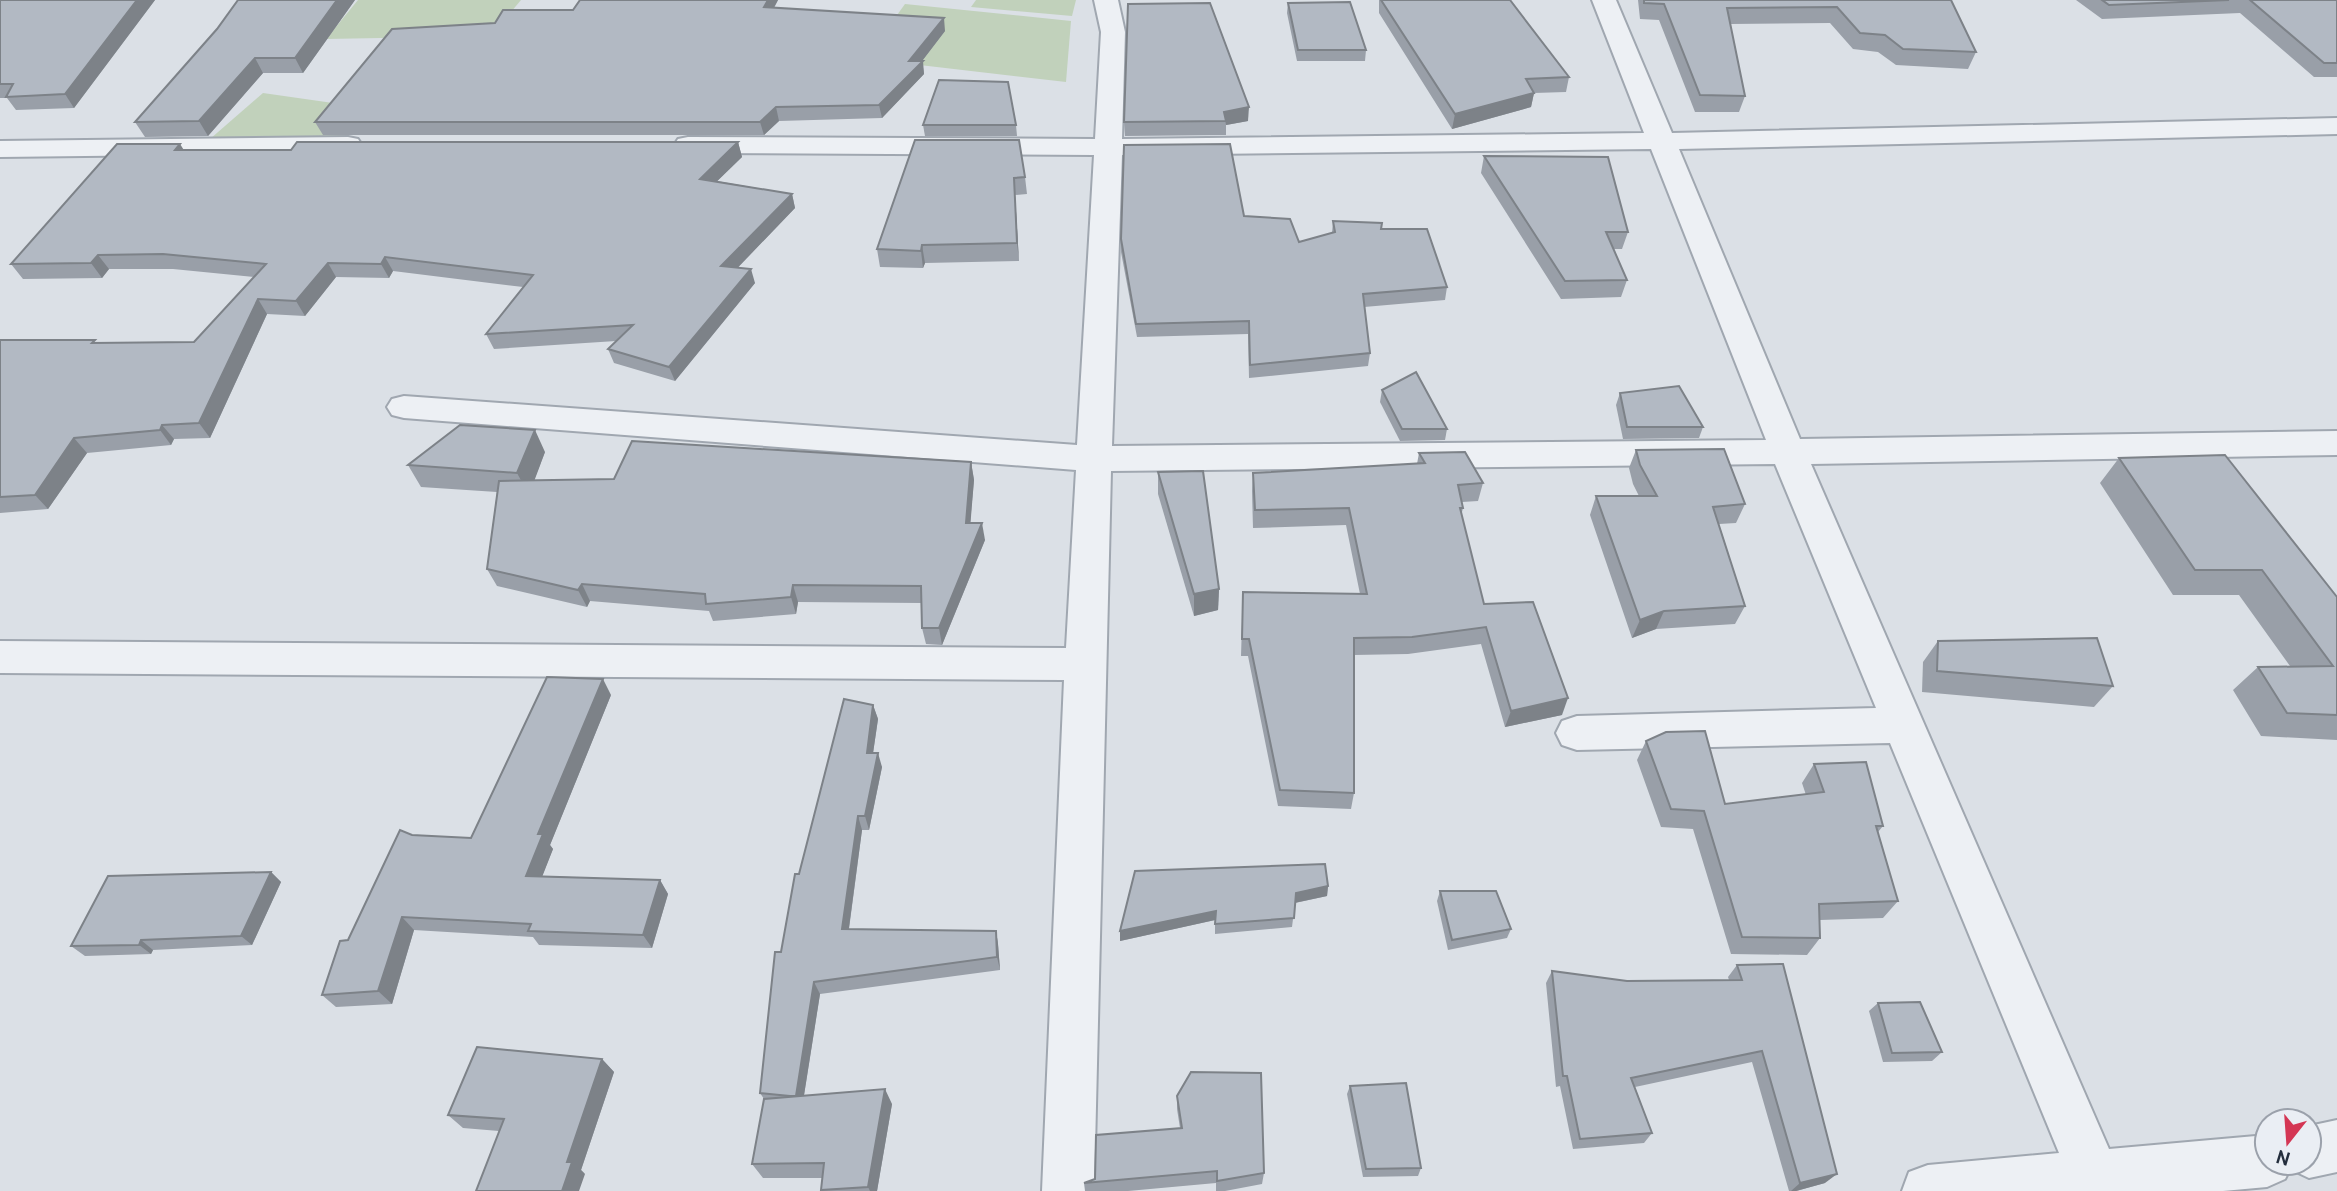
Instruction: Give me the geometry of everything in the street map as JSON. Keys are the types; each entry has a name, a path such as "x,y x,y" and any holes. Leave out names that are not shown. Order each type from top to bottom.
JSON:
{"street":[{"path":"1068,1191 1093,459 1114,32 1106,0"},
{"path":"1604,0 1788,452 2098,1184"},
{"path":"663,145 1108,146 1662,141 2337,126"},
{"path":"0,149 372,145"},
{"path":"404,407 1093,459 2337,443"},
{"path":"0,657 1085,664"},
{"path":"1577,733 1904,725"},
{"path":"1928,1191 2098,1184 2253,1163"}],"green space":[{"path":"358,0 521,0 491,36 326,39"},
{"path":"976,0 1076,0 1072,16 971,7"},
{"path":"905,4 1071,21 1066,82 911,64 884,33"},
{"path":"263,93 375,109 347,137 210,139"}],"building":[{"path":"0,0 137,0 65,94 6,97 13,84 0,84"},
{"path":"238,0 337,0 295,58 255,58 199,121 135,122 217,29"},
{"path":"580,0 768,0 764,7 944,18 909,61 923,61 879,105 776,107 760,122 315,122 392,29 495,23 503,10 573,10"},
{"path":"1381,0 1510,0 1569,77 1526,79 1534,93 1455,114"},
{"path":"1644,0 1951,0 1976,52 1903,49 1885,35 1860,33 1837,7 1727,8 1745,96 1700,95 1664,4 1644,3"},
{"path":"2102,0 2229,0 2109,5"},
{"path":"2250,0 2337,0 2337,63 2324,63"},
{"path":"1350,2 1366,50 1298,50 1288,3"},
{"path":"1210,3 1249,107 1224,112 1226,121 1124,122 1128,4"},
{"path":"939,80 1008,82 1016,125 923,125"},
{"path":"915,140 1019,140 1025,177 1014,178 1017,243 922,245 921,251 877,249"},
{"path":"297,142 738,142 700,179 792,194 721,266 751,269 669,367 608,349 633,325 486,334 533,275 385,257 381,264 328,263 296,301 258,299 199,423 162,425 160,430 74,438 35,495 0,497 0,340 194,342 266,264 163,254 98,255 91,263 11,264 117,144 180,144 175,150 291,150"},
{"path":"1230,144 1244,216 1290,219 1299,242 1335,232 1333,221 1382,223 1381,229 1427,229 1447,287 1363,294 1370,353 1250,365 1249,321 1136,324 1121,239 1124,145"},
{"path":"1484,156 1608,157 1628,232 1606,232 1627,280 1565,281"},
{"path":"1416,372 1447,429 1402,429 1382,390"},
{"path":"1679,386 1703,427 1627,427 1620,393"},
{"path":"460,425 535,430 517,473 408,465"},
{"path":"632,441 971,462 966,523 982,523 939,628 922,628 921,586 793,585 791,597 706,604 705,594 582,584 578,590 487,569 499,481 614,479"},
{"path":"1724,449 1745,504 1713,507 1745,606 1664,611 1640,620 1596,496 1657,496 1640,465 1636,450"},
{"path":"1465,452 1483,483 1458,485 1463,508 1460,508 1484,604 1533,602 1568,698 1511,711 1486,627 1412,637 1354,638 1354,793 1280,790 1249,639 1242,639 1243,592 1367,594 1349,508 1255,510 1253,473 1425,463 1419,453"},
{"path":"2225,455 2337,597 2337,715 2287,713 2258,667 2333,666 2262,570 2195,570 2119,458"},
{"path":"1203,471 1219,589 1194,594 1158,472"},
{"path":"2097,638 2113,686 1937,671 1938,641"},
{"path":"547,677 603,679 538,834 543,834 526,876 660,880 643,935 528,931 531,924 402,917 378,991 322,995 340,941 348,940 400,830 412,835 471,838"},
{"path":"844,699 873,705 867,753 878,753 865,816 858,816 842,929 996,931 997,957 814,982 796,1096 760,1093 775,952 781,952 795,874 799,874"},
{"path":"1705,731 1725,804 1824,792 1814,764 1866,762 1883,826 1876,826 1898,901 1819,904 1820,938 1742,937 1704,811 1671,809 1646,741 1666,732"},
{"path":"1325,864 1328,886 1296,893 1294,918 1215,924 1216,911 1120,931 1135,871"},
{"path":"271,872 241,936 141,940 139,945 71,946 108,876"},
{"path":"1440,891 1496,891 1511,929 1452,940"},
{"path":"1783,964 1837,1174 1800,1183 1762,1051 1631,1078 1652,1133 1580,1139 1567,1076 1563,1076 1552,971 1627,981 1742,980 1737,965"},
{"path":"1920,1002 1942,1052 1892,1053 1878,1003"},
{"path":"477,1047 602,1059 567,1162 572,1162 562,1191 476,1191 504,1119 448,1115"},
{"path":"1191,1072 1261,1073 1264,1173 1217,1181 1217,1171 1084,1183 1095,1179 1096,1135 1182,1128 1177,1096"},
{"path":"1406,1083 1421,1168 1366,1169 1350,1086"},
{"path":"885,1089 868,1187 821,1190 824,1163 752,1164 764,1099"}]}
